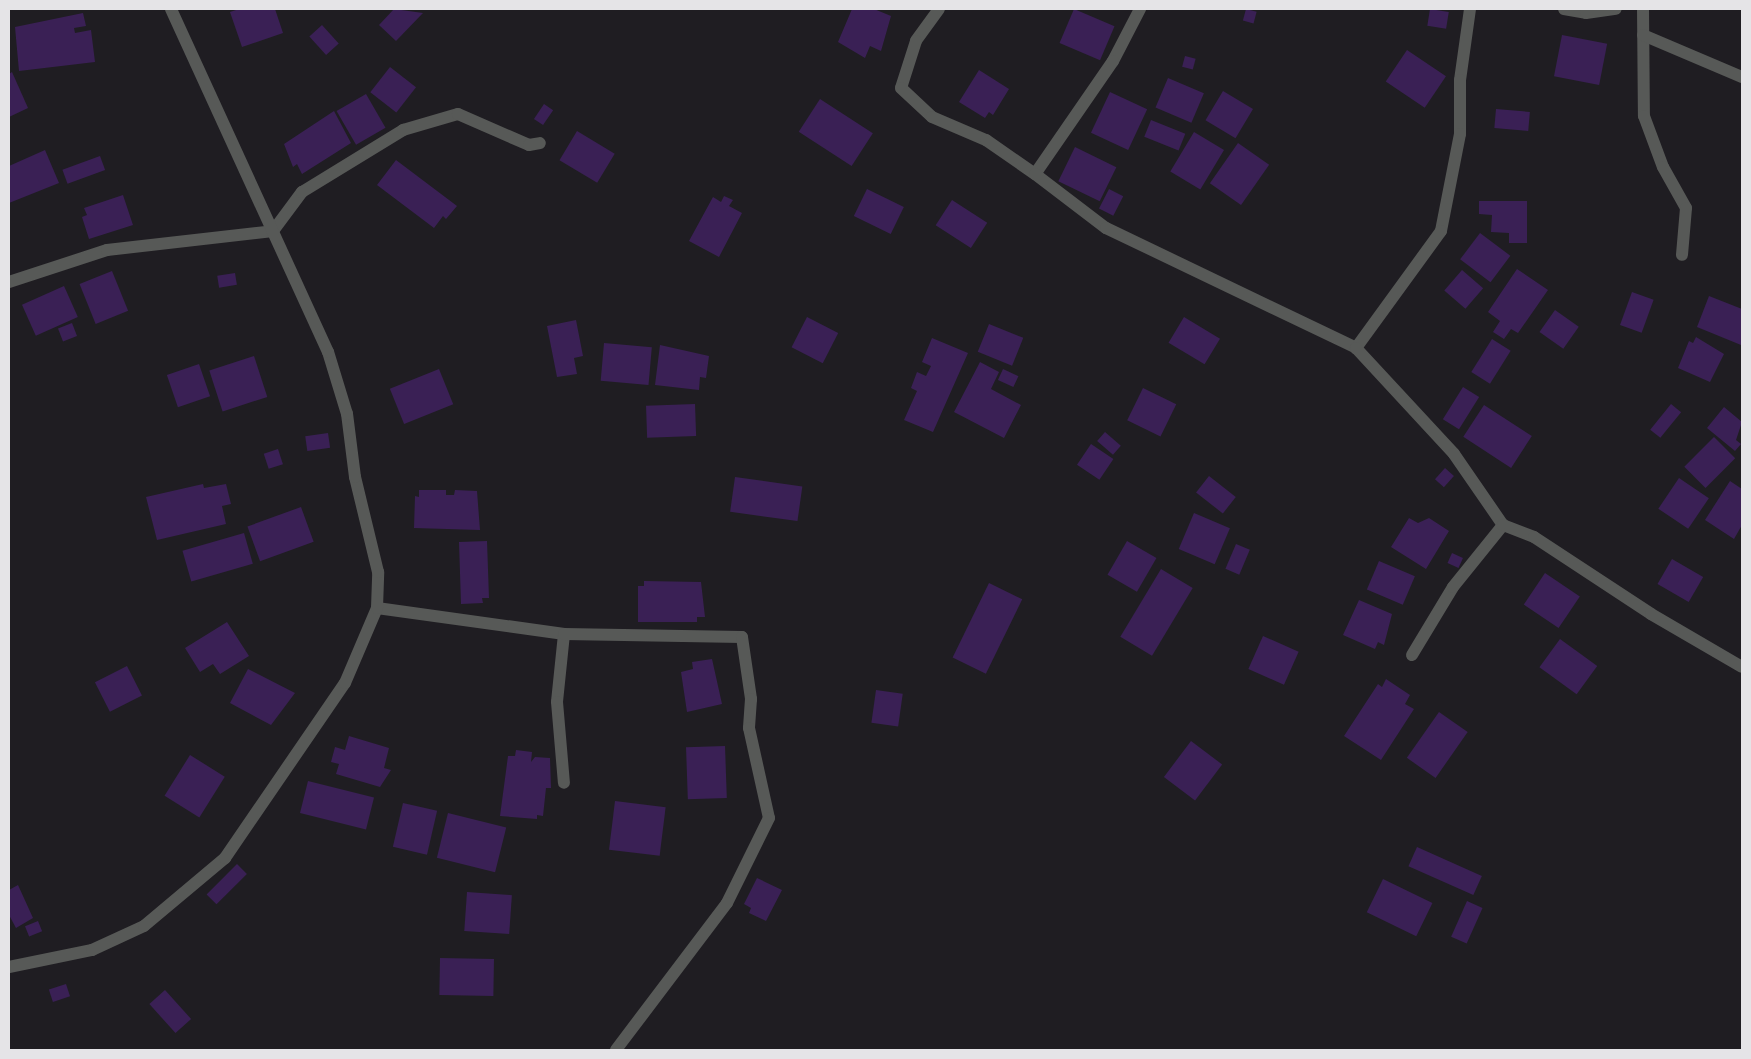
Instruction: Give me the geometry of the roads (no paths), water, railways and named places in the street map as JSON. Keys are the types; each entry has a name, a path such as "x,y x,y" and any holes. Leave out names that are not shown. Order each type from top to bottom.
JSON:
{"street":[{"path":"9,968 92,950 144,926 225,858 345,683 377,608 378,572 355,477 347,414 328,352 172,9"},
{"path":"939,9 916,41 900,88 932,117 986,140 1035,174 1106,228 1356,348 1454,454 1503,525 1534,537 1650,614 1742,667"},
{"path":"1035,174 1112,61 1140,9"},
{"path":"1356,348 1441,231 1460,134 1460,80 1470,9"},
{"path":"1564,9 1586,13 1616,9"},
{"path":"1643,9 1644,116 1686,208 1682,255"},
{"path":"1643,35 1742,78"},
{"path":"9,282 107,250 273,231 302,192 403,130 458,114 529,145 540,142"},
{"path":"1412,655 1453,587 1503,525"},
{"path":"377,608 564,634 742,637 751,699 749,728 769,818 727,903 616,1050"},
{"path":"564,634 557,702 564,783"}]}
